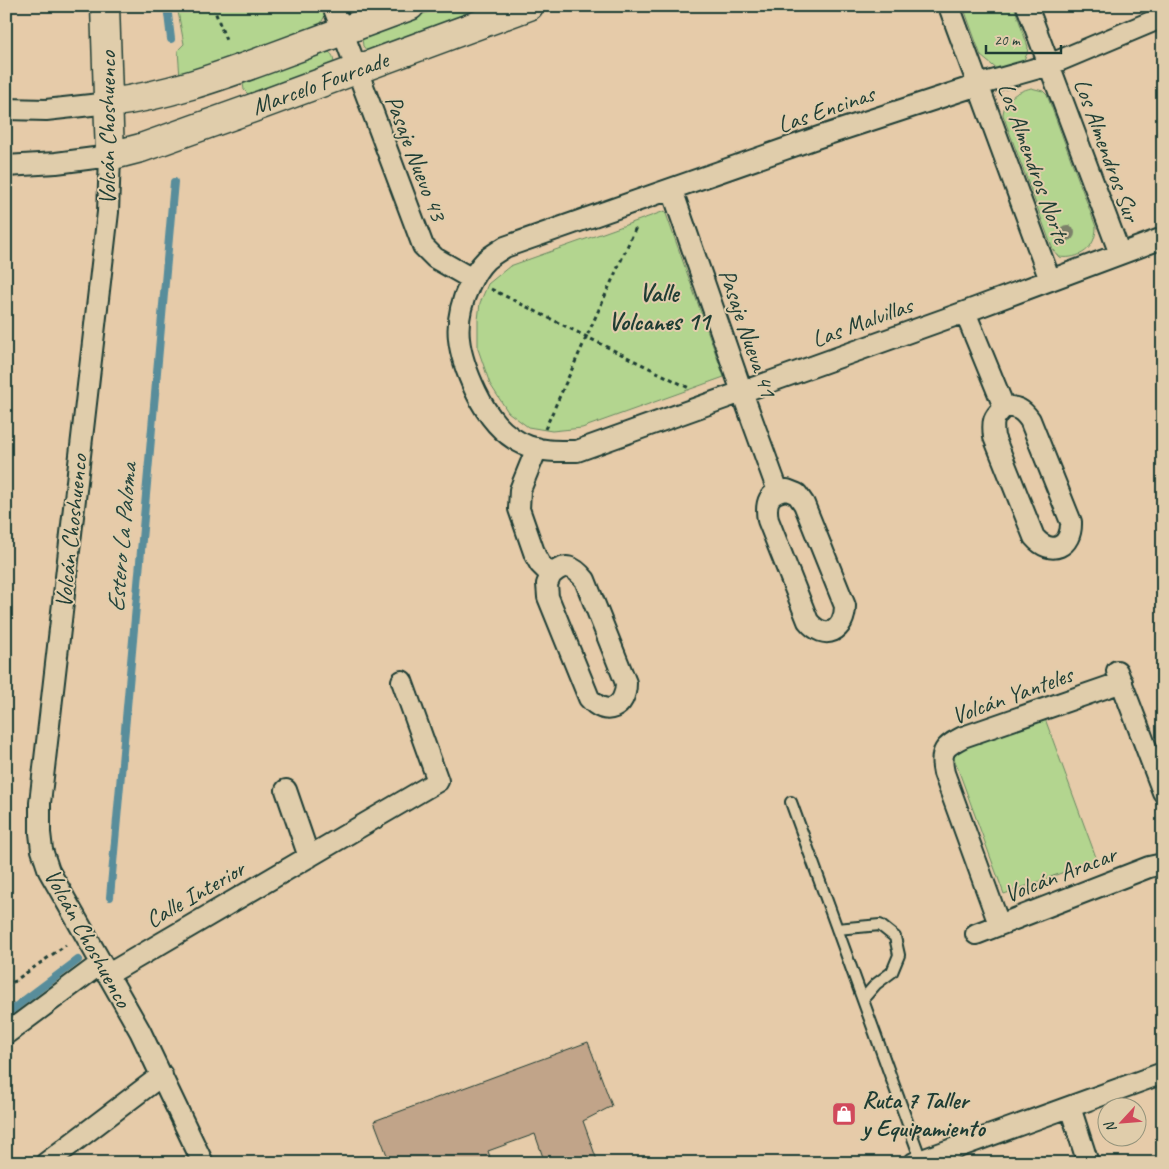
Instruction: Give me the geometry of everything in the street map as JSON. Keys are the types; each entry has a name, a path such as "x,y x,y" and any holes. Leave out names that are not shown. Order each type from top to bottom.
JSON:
{"street":[{"name":"Volcán Choshuenco","path":"105,6 110,156 108,212 40,819 42,850 48,872 140,1031 203,1163"},
{"name":"Pasaje Nuevo 43","path":"333,6 423,246 436,258 472,279"},
{"name":"Marcelo Fourcade","path":"109,104 170,91 238,69 410,6"},
{"name":"Marcelo Fourcade","path":"110,156 141,148 254,108 529,6"},
{"name":"Los Almendros Norte","path":"949,6 1050,280"},
{"name":"Los Almendros Sur","path":"1027,6 1120,254"},
{"name":"Las Encinas","path":"472,279 485,261 505,247 819,137 978,85 1049,65 1163,17"},
{"path":"6,109 46,110 109,104"},
{"path":"6,166 56,163 110,156"},
{"name":"Pasaje Nueva 41","path":"672,190 778,491"},
{"name":"Las Malvillas","path":"536,448 548,451 577,451 966,312 1163,238"},
{"path":"472,279 462,301 458,323 459,345 470,378 486,412 504,432 526,445 536,448 520,490 520,509 534,555 540,564 551,574"},
{"path":"966,312 1004,407"},
{"path":"1014,406 1023,410 1030,420 1071,522 1072,532 1068,541 1060,546 1051,548 1041,545 1034,537 994,437 992,424 996,415 1004,407 1014,406"},
{"path":"788,490 798,494 804,504 845,606 845,616 842,625 834,630 825,632 815,629 808,621 768,520 766,507 770,498 778,491 788,490"},
{"path":"568,567 578,571 585,580 626,683 626,693 622,702 615,707 605,709 596,706 589,698 548,597 547,584 551,574 559,568 568,567"},
{"name":"Volcán Yanteles","path":"999,924 944,773 943,752 954,742 1119,676 1163,792"},
{"name":"Calle Interior","path":"6,1034 104,970 309,857 438,781 402,681"},
{"path":"286,790 309,857"},
{"name":"Volcán Aracar","path":"976,934 1149,867 1163,864"},
{"path":"917,1162 1163,1074"},
{"path":"46,1163 162,1075"},
{"path":"1070,1107 1088,1163"}],"lane":[{"path":"791,802 863,999 917,1162"},
{"path":"838,929 880,925 895,937 900,955 892,972 876,984 863,999"}],"path":[{"path":"213,6 227,43"},
{"path":"536,448 650,197"},
{"path":"472,279 717,401"},
{"path":"6,987 83,933"}],"green space":[{"path":"177,6 323,6 326,14 317,30 180,78 178,50 184,44"},
{"path":"445,6 492,6 370,51 367,51 363,46 362,39 365,35"},
{"path":"963,6 1014,6 1028,47 1027,54 1022,63 998,70 981,56"},
{"path":"324,50 332,55 333,64 254,95 248,94 244,90 243,83 249,78"},
{"path":"1031,88 1043,91 1047,95 1096,227 1090,247 1074,257 1059,257 1053,250 1003,115 1008,100 1020,92"},
{"path":"665,211 724,377 582,428 552,431 528,427 508,412 490,384 478,349 480,303 488,284 510,266"},
{"path":"1044,716 1097,860 1004,894 951,750"}],"building":[{"path":"588,1042 612,1106 583,1121 598,1163 545,1163 535,1134 488,1151 492,1163 390,1163 374,1121"}],"waterway":[{"name":"Estero La Paloma","path":"167,6 171,39"},
{"name":"Estero La Paloma","path":"110,897 174,182"},
{"name":"Estero La Paloma","path":"6,1014 78,960"}],"place":[{"name":"Ruta 7 Taller y Equipamiento","path":"844,1114"}],"district":[{"name":"Valle Volcanes 11","path":"659,308"}]}
